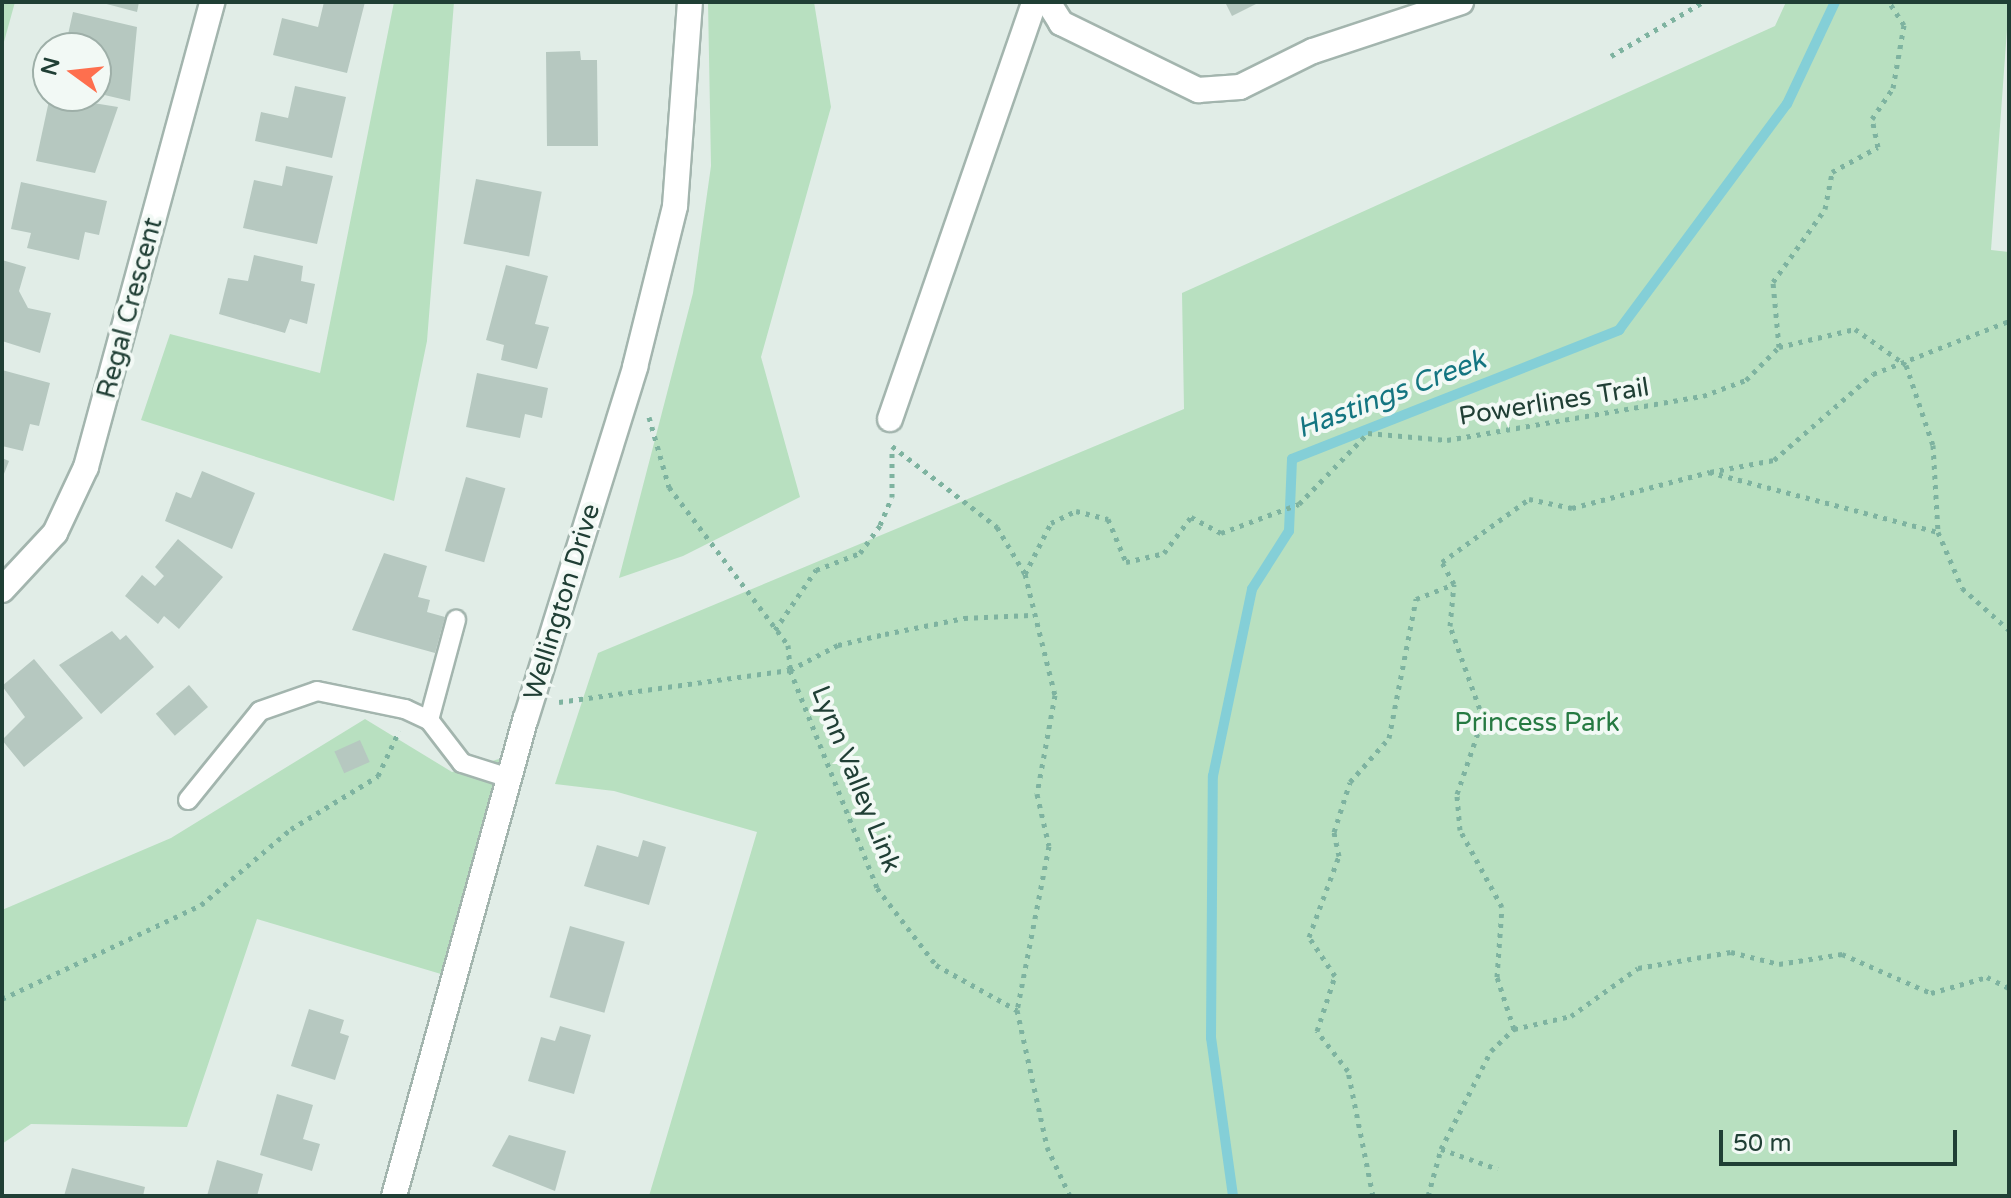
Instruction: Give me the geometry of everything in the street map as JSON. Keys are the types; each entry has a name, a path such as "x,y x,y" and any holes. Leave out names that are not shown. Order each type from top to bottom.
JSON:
{"street":[{"name":"Regal Crescent","path":"2,590 55,533 86,467 212,2"},
{"name":"Wellington Drive","path":"394,1196 526,718 635,367 675,206 690,2"},
{"path":"890,419 1034,2"},
{"path":"1048,2 1061,23 1198,90 1240,87 1313,51 1461,2"}],"lane":[{"path":"429,720 456,620"},
{"path":"188,800 260,711 289,696 353,694 405,709 429,720 462,763 509,778"}],"path":[{"path":"1611,56 1703,2"},
{"path":"1889,2 1904,25 1893,88 1872,119 1878,147 1832,172 1825,209 1773,282 1779,347 1855,329 1906,365 1933,445 1938,532 1962,588 2009,630"},
{"path":"1514,1029 1497,977 1502,907 1460,830 1457,794 1483,718 1450,626 1454,584 1442,562 1529,499 1572,508 1709,472 1774,460 1873,374 1906,365 1964,334 2009,321"},
{"name":"Powerlines Trail","path":"1025,574 1051,523 1076,511 1108,519 1126,562 1140,554 1164,553 1191,517 1221,533 1299,504 1368,433 1447,440 1703,396 1746,380 1779,347"},
{"path":"648,412 669,487 788,645 790,670 838,645 885,634 964,618 1030,615"},
{"path":"775,630 816,570 860,553 880,525 892,497 890,419"},
{"path":"892,449 997,527 1025,574 1030,615 1055,695 1037,794 1049,846 1017,1010 1047,1147 1070,1196"},
{"path":"1709,472 1938,532"},
{"path":"1373,1196 1348,1071 1317,1031 1335,976 1309,937 1339,856 1334,832 1350,782 1389,738 1416,599 1454,584"},
{"name":"Lynn Valley Link","path":"526,718 571,698 790,670 877,888 936,965 1017,1010"},
{"path":"2,999 201,905 291,829 378,776 389,764 405,709"},
{"path":"1428,1196 1441,1149 1491,1051 1514,1029 1571,1016 1638,968 1731,952 1779,964 1842,954 1931,993 1987,977 2009,988"},
{"path":"1441,1149 1498,1169"}],"green space":[{"path":"2,2 15,2 2,49"},
{"path":"394,2 454,2 427,341 394,501 141,420 170,334 320,373"},
{"path":"708,2 814,2 831,107 761,357 800,497 683,556 619,578 693,293 711,166"},
{"name":"Princess Park","path":"1786,2 2009,2 1991,250 2009,252 2009,1196 649,1196 757,832 614,791 555,784 598,653 1184,409 1182,293 1775,26"},
{"path":"365,719 452,772 517,754 451,977 257,919 187,1127 31,1124 2,1144 2,910 171,838"}],"building":[{"path":"99,2 139,2 137,12"},
{"path":"324,2 365,2 347,73 273,55 282,18 318,27"},
{"path":"1225,2 1260,2 1232,16"},
{"path":"73,12 137,27 130,101 112,97 112,32 69,32"},
{"path":"580,51 581,60 597,60 598,146 547,146 546,52"},
{"path":"295,86 346,97 332,158 255,141 261,112 288,118"},
{"path":"112,106 118,107 95,173 36,161 47,112 112,112"},
{"path":"286,166 333,176 317,244 243,228 254,180 282,186"},
{"path":"476,179 542,192 529,257 463,244"},
{"path":"21,182 107,201 99,235 85,232 79,260 27,248 31,233 11,229"},
{"path":"254,255 303,266 301,281 315,284 307,324 290,319 285,333 219,314 228,278 248,281"},
{"path":"2,260 26,267 19,291 28,308 51,313 40,353 2,341"},
{"path":"506,265 548,276 535,324 549,327 537,369 501,360 504,345 486,340"},
{"path":"2,370 50,383 39,426 30,424 23,451 2,446"},
{"path":"477,373 548,388 542,418 525,414 520,438 466,427"},
{"path":"2,458 9,461 2,479"},
{"path":"202,471 255,493 232,549 165,521 176,492 191,498"},
{"path":"466,477 505,488 484,562 445,551"},
{"path":"178,539 223,577 179,629 164,616 158,624 125,596 142,575 155,586 164,576 155,567"},
{"path":"384,553 427,566 418,597 430,600 427,612 445,617 435,653 352,630"},
{"path":"112,631 120,640 126,635 154,667 101,714 59,665"},
{"path":"34,659 83,718 24,767 2,740 25,717 2,686"},
{"path":"189,685 208,707 175,736 156,714"},
{"path":"360,740 370,762 344,773 334,751"},
{"path":"643,840 666,847 649,905 584,886 597,845 638,857"},
{"path":"570,926 625,942 604,1013 550,997"},
{"path":"309,1009 344,1020 340,1033 349,1036 335,1080 291,1066"},
{"path":"560,1026 591,1035 574,1094 528,1081 541,1037 555,1041"},
{"path":"277,1094 313,1105 303,1139 320,1144 312,1171 260,1155"},
{"path":"509,1135 566,1151 555,1191 492,1166"},
{"path":"217,1160 263,1174 257,1196 207,1196"},
{"path":"72,1168 145,1187 143,1196 64,1196"}],"waterway":[{"name":"Hastings Creek","path":"1233,1196 1211,1038 1213,776 1252,589 1289,531 1292,459 1619,330 1787,104 1835,2"}]}
